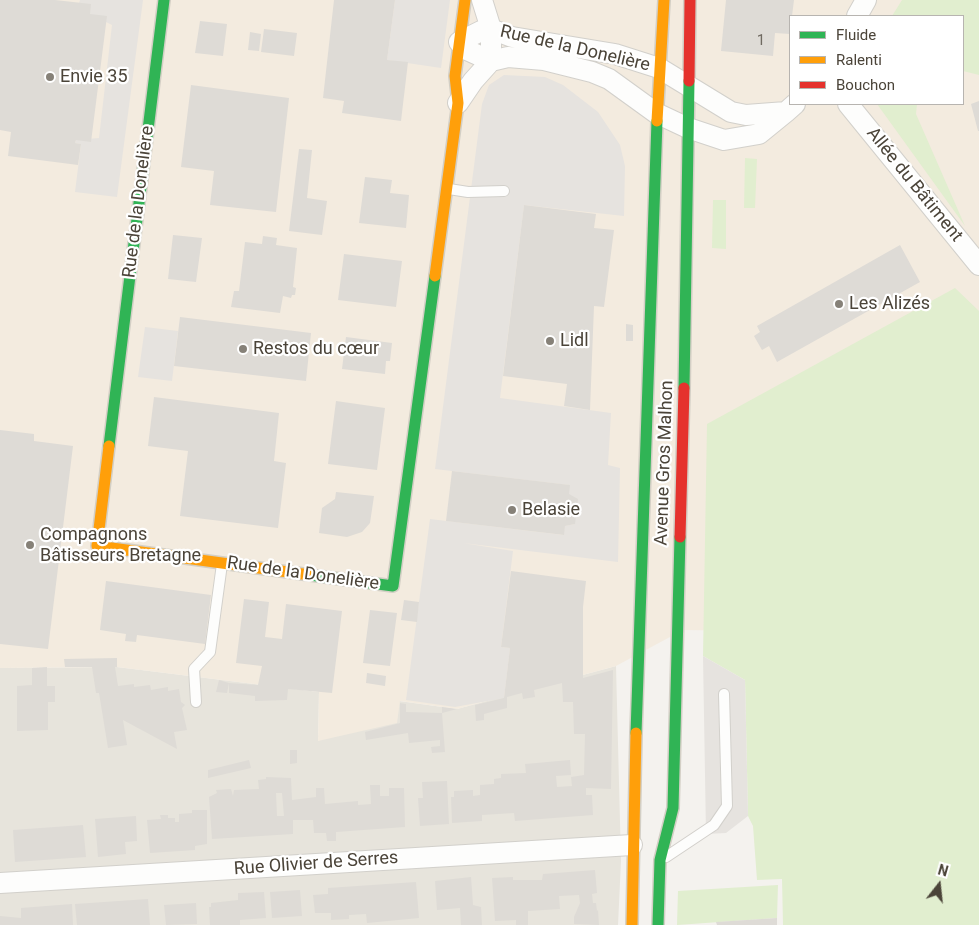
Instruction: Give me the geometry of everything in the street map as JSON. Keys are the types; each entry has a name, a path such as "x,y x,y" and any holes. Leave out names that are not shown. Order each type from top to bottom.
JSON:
{"main road":[{"name":"Rue de la Donelière","path":"164,0 97,546 393,586 445,188 458,103 455,76 465,0"},
{"name":"Avenue Gros Malhon","path":"632,925 632,845 656,113 664,0"},
{"name":"Avenue Gros Malhon","path":"658,925 660,860 674,808 676,770 685,370 690,0"}],"street":[{"path":"858,15 866,0"},
{"path":"483,4 491,30 492,61"},
{"name":"Rue de la Donelière","path":"492,61 469,51 460,42 481,31 491,30 512,37 615,54 659,68 731,112 746,115 791,108"},
{"name":"Rue de la Donelière","path":"458,103 473,81 492,61 508,57 544,60 592,72 609,79 656,113 688,128 724,140 759,134 791,108"},
{"name":"Allée du Bâtiment","path":"849,105 979,265"},
{"name":"Rue Olivier de Serres","path":"0,883 632,845"}],"lane":[{"path":"445,188 468,192 504,192"},
{"path":"196,702 194,670 210,652 222,564"},
{"path":"660,860 714,826 727,806 724,694"}],"shaded area":[{"path":"0,0 979,0 979,634 683,630 616,666 457,709 400,701 397,723 318,741 319,692 117,667 0,668"},
{"path":"80,0 143,0 117,197 75,192 81,144 75,143 76,140 99,138 112,25 90,14 79,3"},
{"path":"395,0 450,0 441,68 387,60"},
{"path":"504,75 545,77 563,85 598,112 620,145 625,166 624,216 524,205 500,398 611,413 608,465 620,468 618,562 463,543 513,551 501,647 510,648 504,698 455,707 406,700 430,519 563,535 565,526 575,524 569,485 435,469 482,104 489,85"},
{"path":"145,327 178,331 172,381 138,377"},
{"path":"703,656 745,680 748,816 726,833 706,834"},
{"path":"616,666 621,861 618,925 0,925 0,668 117,667 319,692 318,741 399,701 457,709"}],"green space":[{"path":"902,0 979,0 979,75 964,71 964,15 893,15"},
{"path":"878,105 917,105 916,114 965,226"},
{"path":"745,158 757,159 755,208 744,208"},
{"path":"713,200 726,200 726,249 712,248"},
{"path":"955,288 979,311 979,925 783,925 782,879 757,880 753,826 748,816 745,680 703,656 707,424"},
{"path":"778,885 777,918 677,925 678,891"}],"building":[{"name":"Envie 35","path":"0,0 55,0 91,4 90,14 107,16 91,142 76,140 75,143 81,144 78,165 8,156 11,132 0,130"},
{"path":"334,0 395,0 387,60 408,62 401,121 342,113 344,101 323,98"},
{"path":"726,0 794,0 792,15 789,15 789,34 775,33 773,56 721,51"},
{"path":"200,21 227,24 223,56 195,53"},
{"path":"264,29 297,33 294,56 261,52"},
{"path":"250,32 261,34 259,51 248,50"},
{"path":"191,85 289,98 276,212 210,205 214,171 181,167"},
{"path":"979,101 979,131 978,131 971,104"},
{"path":"299,149 312,150 307,198 327,201 322,235 289,231"},
{"path":"365,177 392,180 390,193 409,195 406,228 359,223"},
{"name":"Lidl","path":"524,205 596,214 594,228 614,230 604,307 594,306 590,410 564,406 567,384 503,376"},
{"path":"173,235 202,238 196,282 168,279"},
{"path":"263,236 277,238 276,245 297,248 293,287 296,288 295,295 292,295 291,298 283,296 280,313 231,307 234,291 239,291 245,242 262,244"},
{"name":"Les Alizés","path":"900,245 920,282 777,362 769,346 762,350 754,336 760,332 757,326"},
{"path":"344,254 402,261 396,307 338,300"},
{"name":"Restos du cœur","path":"180,317 311,333 306,381 174,366"},
{"path":"626,324 633,325 633,341 626,341"},
{"path":"346,337 392,343 390,361 386,361 385,374 342,369"},
{"path":"154,397 279,413 274,461 286,463 278,528 180,516 188,451 148,446"},
{"path":"336,401 385,408 377,470 328,464"},
{"name":"Compagnons Bâtisseurs Bretagne","path":"0,430 34,434 34,441 73,446 48,649 0,644"},
{"name":"Belasie","path":"452,471 570,485 569,494 578,499 575,524 565,526 564,535 446,521"},
{"path":"336,492 374,496 370,523 362,532 347,537 319,533 322,508 335,499"},
{"path":"511,571 586,581 583,607 583,678 613,670 611,789 586,788 586,795 592,795 593,815 515,821 514,813 482,815 482,821 452,823 451,797 454,797 454,791 473,790 473,796 480,795 480,785 494,784 494,779 501,778 501,774 526,773 525,764 570,760 571,775 556,776 557,787 572,786 571,777 584,775 585,734 574,734 573,702 563,702 562,683 534,690 535,697 523,699 522,693 507,697 507,708 484,714 484,720 476,721 475,705 504,698 510,648 501,647"},
{"path":"106,581 211,595 205,644 137,635 136,642 125,641 126,634 100,630"},
{"path":"244,599 269,602 265,637 282,639 286,604 342,611 332,693 288,689 287,700 255,701 255,696 229,693 229,683 258,685 262,666 236,663"},
{"path":"404,600 419,602 417,622 401,620"},
{"path":"370,610 397,613 390,666 363,663"},
{"path":"117,658 117,667 115,667 118,686 134,684 134,687 150,685 151,690 168,687 168,691 179,689 181,702 185,705 182,708 187,730 174,732 177,749 123,720 127,745 108,748 99,693 96,693 92,667 65,667 64,659"},
{"path":"47,667 47,686 55,686 55,702 48,702 48,730 17,731 17,686 32,685 32,668"},
{"path":"367,673 386,676 385,686 366,683"},
{"path":"219,680 229,683 227,693 216,692"},
{"path":"400,703 406,704 406,712 442,713 445,752 432,753 431,747 440,746 440,740 409,743 408,733 366,740 365,732 400,723"},
{"path":"442,707 457,709 442,713"},
{"path":"290,750 297,750 297,763 290,764"},
{"path":"249,760 251,768 208,778 208,770"},
{"path":"266,777 291,778 292,800 316,797 316,788 324,788 325,804 358,801 358,805 371,804 370,785 380,785 380,796 389,796 389,788 404,788 405,827 336,832 336,841 327,841 326,833 314,833 313,820 293,820 293,834 212,839 209,797 217,793 216,790 231,789 233,796 234,790 259,789 258,780 266,779","holes":["276,793 282,793 284,816 277,816"]},
{"path":"447,781 449,824 420,826 418,798 423,798 422,782"},
{"path":"192,810 207,810 207,844 195,846 195,850 150,853 147,820 161,819 160,815 168,815 168,818 175,818 175,822 179,822 179,814 192,813"},
{"path":"136,816 137,841 125,842 126,854 98,857 95,819"},
{"path":"83,825 86,857 15,862 13,830"},
{"path":"595,870 597,893 592,894 593,903 596,903 598,910 599,925 574,924 574,917 580,903 579,895 559,896 560,909 528,911 528,925 516,925 516,920 495,921 492,878 513,877 513,880 542,880 543,874"},
{"path":"471,877 473,905 481,907 482,925 461,925 460,908 437,910 435,881"},
{"path":"416,882 419,918 367,923 366,914 349,915 349,919 331,920 331,913 315,913 313,895 328,894 328,888"},
{"path":"300,890 302,916 272,918 270,892"},
{"path":"264,892 266,918 240,920 240,925 210,925 209,907 211,907 211,903 238,900 238,893"},
{"path":"148,899 150,925 77,925 75,904"},
{"path":"196,903 197,924 166,925 164,905"},
{"path":"72,904 73,925 0,925 0,916 21,918 21,908"},
{"path":"777,918 777,925 717,925 716,922"}],"traffic: fast":[{"path":"109,446 164,0"},
{"path":"684,388 689,81"},
{"path":"636,733 657,121"},
{"path":"310,575 393,586 435,276"},
{"path":"658,925 660,860 673,808 680,537"}],"traffic: slow":[{"path":"435,276 458,103 455,76 465,0"},
{"path":"657,121 664,0"},
{"path":"109,446 97,546 310,575"},
{"path":"632,925 636,733"}],"traffic: jam":[{"path":"689,81 690,0"},
{"path":"680,537 684,388"}],"place":[{"name":"Envie 35","path":"50,77"},
{"name":"Les Alizés","path":"839,304"},
{"name":"Lidl","path":"550,341"},
{"name":"Restos du cœur","path":"243,349"},
{"name":"Belasie","path":"512,510"},
{"name":"Compagnons Bâtisseurs Bretagne","path":"30,545"}]}
